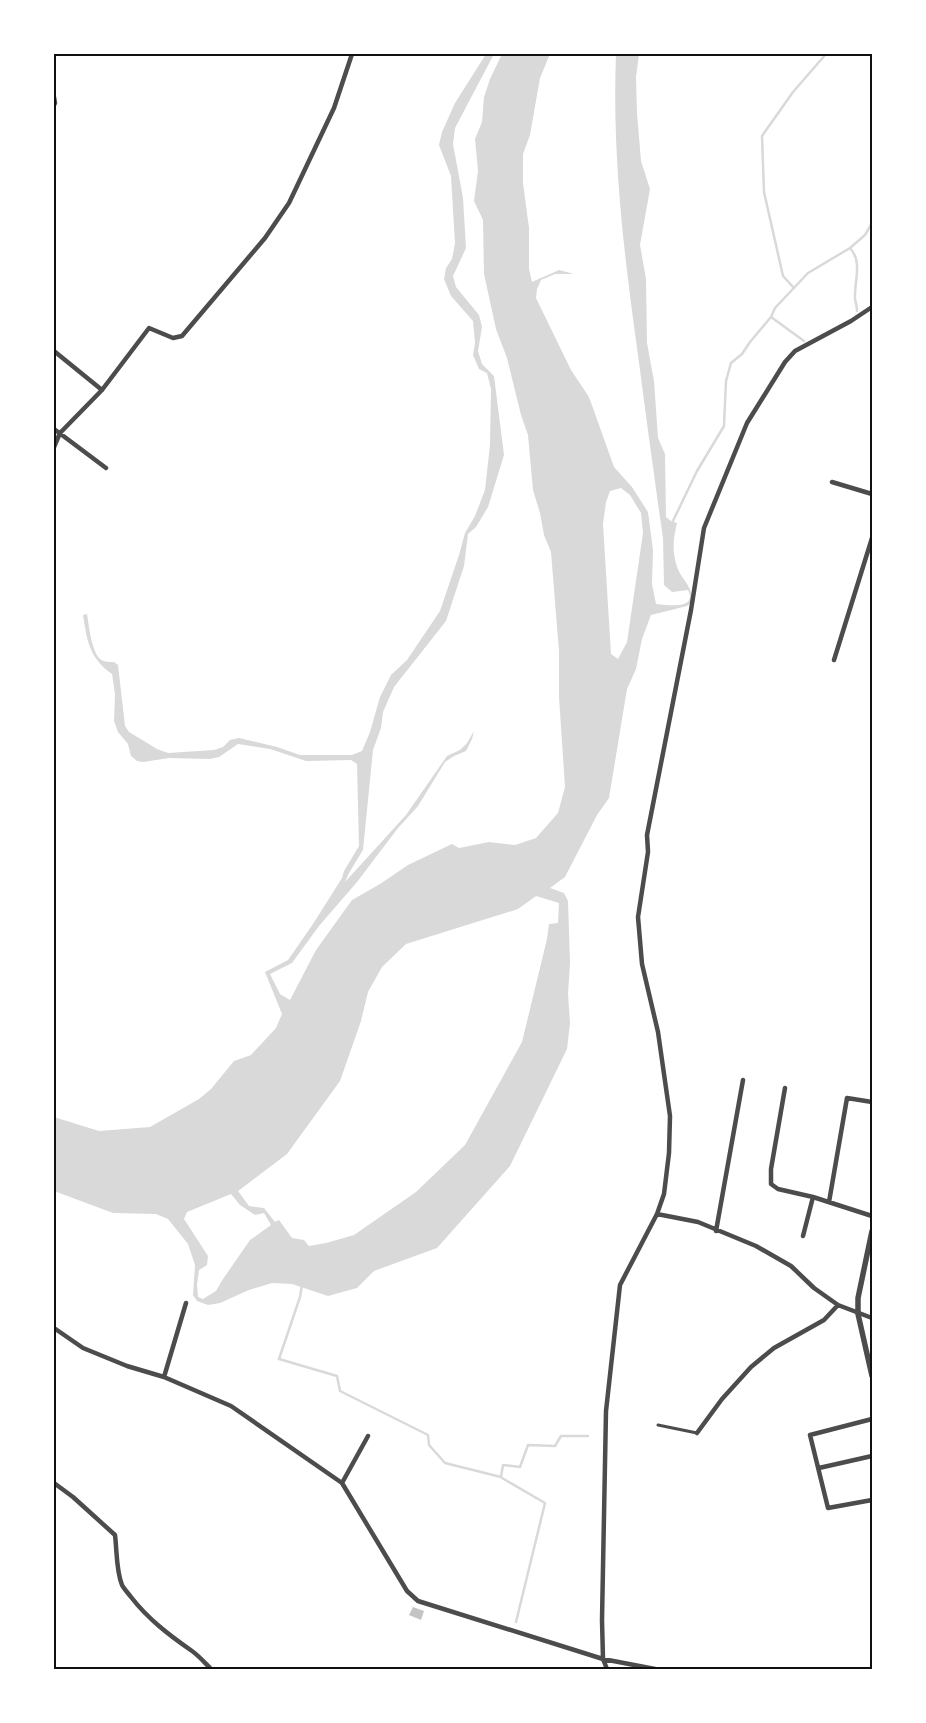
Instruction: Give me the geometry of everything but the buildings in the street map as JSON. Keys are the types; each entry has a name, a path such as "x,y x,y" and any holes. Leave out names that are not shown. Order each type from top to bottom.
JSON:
{"street":[{"path":"54,447 60,434 102,390 149,328 173,338 182,336 266,238 289,203 334,108 352,54"},
{"path":"54,98 54,105"},
{"path":"607,1669 604,1659 603,1550 606,1411 620,1285 657,1214 664,1194 669,1153 670,1116 658,1032 642,964 638,917 648,852 648,834 691,610 704,528 747,423 785,362 795,351 851,321 872,307"},
{"path":"54,351 102,390"},
{"path":"54,429 106,468"},
{"path":"832,482 872,494"},
{"path":"834,660 872,538"},
{"path":"716,1230 743,1080"},
{"path":"785,1088 771,1168 771,1184 778,1189 813,1197 872,1216"},
{"path":"829,1202 847,1098 872,1102"},
{"path":"803,1236 813,1197"},
{"path":"657,1214 698,1222 756,1246 791,1266 814,1288 838,1305 872,1318"},
{"path":"872,1231 858,1298 858,1314 872,1376"},
{"path":"164,1377 186,1303"},
{"path":"658,1425 697,1433 722,1399 751,1367 774,1348 824,1320 838,1305"},
{"path":"54,1328 83,1348 127,1366 164,1377 231,1406 342,1483 407,1591 418,1601 604,1659 655,1669"},
{"path":"872,1419 810,1434 828,1508 872,1500"},
{"path":"342,1483 368,1436"},
{"path":"818,1468 872,1456"},
{"path":"54,1483 115,1534 122,1586 144,1614 158,1624 161,1629 193,1651 211,1669"}],"shaded area":[{"path":"486,54 494,54 455,128 453,144 463,198 466,248 453,276 456,287 479,315 482,327 478,351 482,364 494,376 504,455 488,507 476,527 468,534 464,566 446,621 394,687 383,712 381,728 373,750 363,850 345,882 406,815 447,756 460,750 474,731 466,751 445,762 418,806 319,926 292,963 270,974 280,994 290,1000 316,950 352,900 408,865 452,844 459,848 489,842 515,845 536,838 558,813 565,787 559,697 559,651 551,552 544,535 533,490 528,435 507,358 496,329 484,274 483,220 474,201 478,171 475,139 482,122 484,97 502,54 550,54 540,78 530,135 523,154 523,183 529,228 529,269 532,282 559,270 574,274 555,274 541,280 536,298 571,370 589,397 614,467 632,487 648,512 653,550 652,584 656,604 679,605 689,601 690,596 688,590 672,592 664,585 663,538 620,205 616,130 616,54 639,54 636,77 637,113 641,161 650,189 640,245 646,279 647,343 654,381 658,438 665,454 666,517 677,523 674,556 679,572 691,592 691,603 687,606 651,615 642,639 636,669 627,689 609,798 597,815 565,877 550,888 564,893 568,901 570,963 568,994 570,1023 567,1049 510,1166 437,1248 374,1271 357,1288 328,1296 292,1284 272,1283 249,1290 220,1303 208,1305 197,1301 193,1295 195,1265 188,1244 168,1219 156,1214 113,1213 54,1191 54,1117 99,1131 150,1127 199,1099 211,1089 234,1061 251,1055 276,1028 282,1014 265,972 288,960 342,878 344,871 359,846 357,764 351,760 306,761 270,749 238,744 219,757 210,759 169,758 143,762 137,761 131,756 128,744 118,732 114,721 115,694 112,674 98,662 90,648 83,615 87,614 96,654 104,661 114,662 118,665 125,726 129,732 157,749 168,753 214,750 223,747 230,740 239,738 277,747 300,755 352,755 362,751 370,732 380,697 391,675 407,660 440,611 465,533 475,516 485,490 490,445 491,389 487,373 479,369 473,355 475,343 473,321 451,296 444,279 446,268 452,259 455,243 451,176 439,145 442,132 455,103","holes":["621,488 630,495 641,513 643,533 627,642 618,659 611,654 603,524 606,502 610,491","536,896 559,903 558,923 549,924 522,1042 465,1145 416,1192 354,1235 326,1243 309,1246 304,1240 292,1238 279,1220 275,1222 264,1208 249,1206 238,1191 287,1154 340,1081 361,1021 368,992 382,967 406,944 518,909","231,1194 240,1205 255,1215 264,1213 271,1225 250,1240 216,1291 203,1299 198,1297 197,1284 199,1270 207,1265 208,1256 184,1219 187,1212"]}],"waterway":[{"path":"794,288 783,276 764,192 762,136 793,92 826,54"},
{"path":"672,523 697,471 724,426 726,381 731,363 742,354 771,317 775,308 808,273 850,248 865,235 872,223"},
{"path":"850,248 854,253 857,266 855,292 857,311"},
{"path":"771,317 804,341"},
{"path":"302,1285 300,1297 279,1359 337,1376 340,1391 428,1435 429,1445 445,1463 501,1477 503,1465 520,1467 528,1445 555,1446 561,1436 588,1436"},
{"path":"502,1478 545,1503 516,1622"}]}
